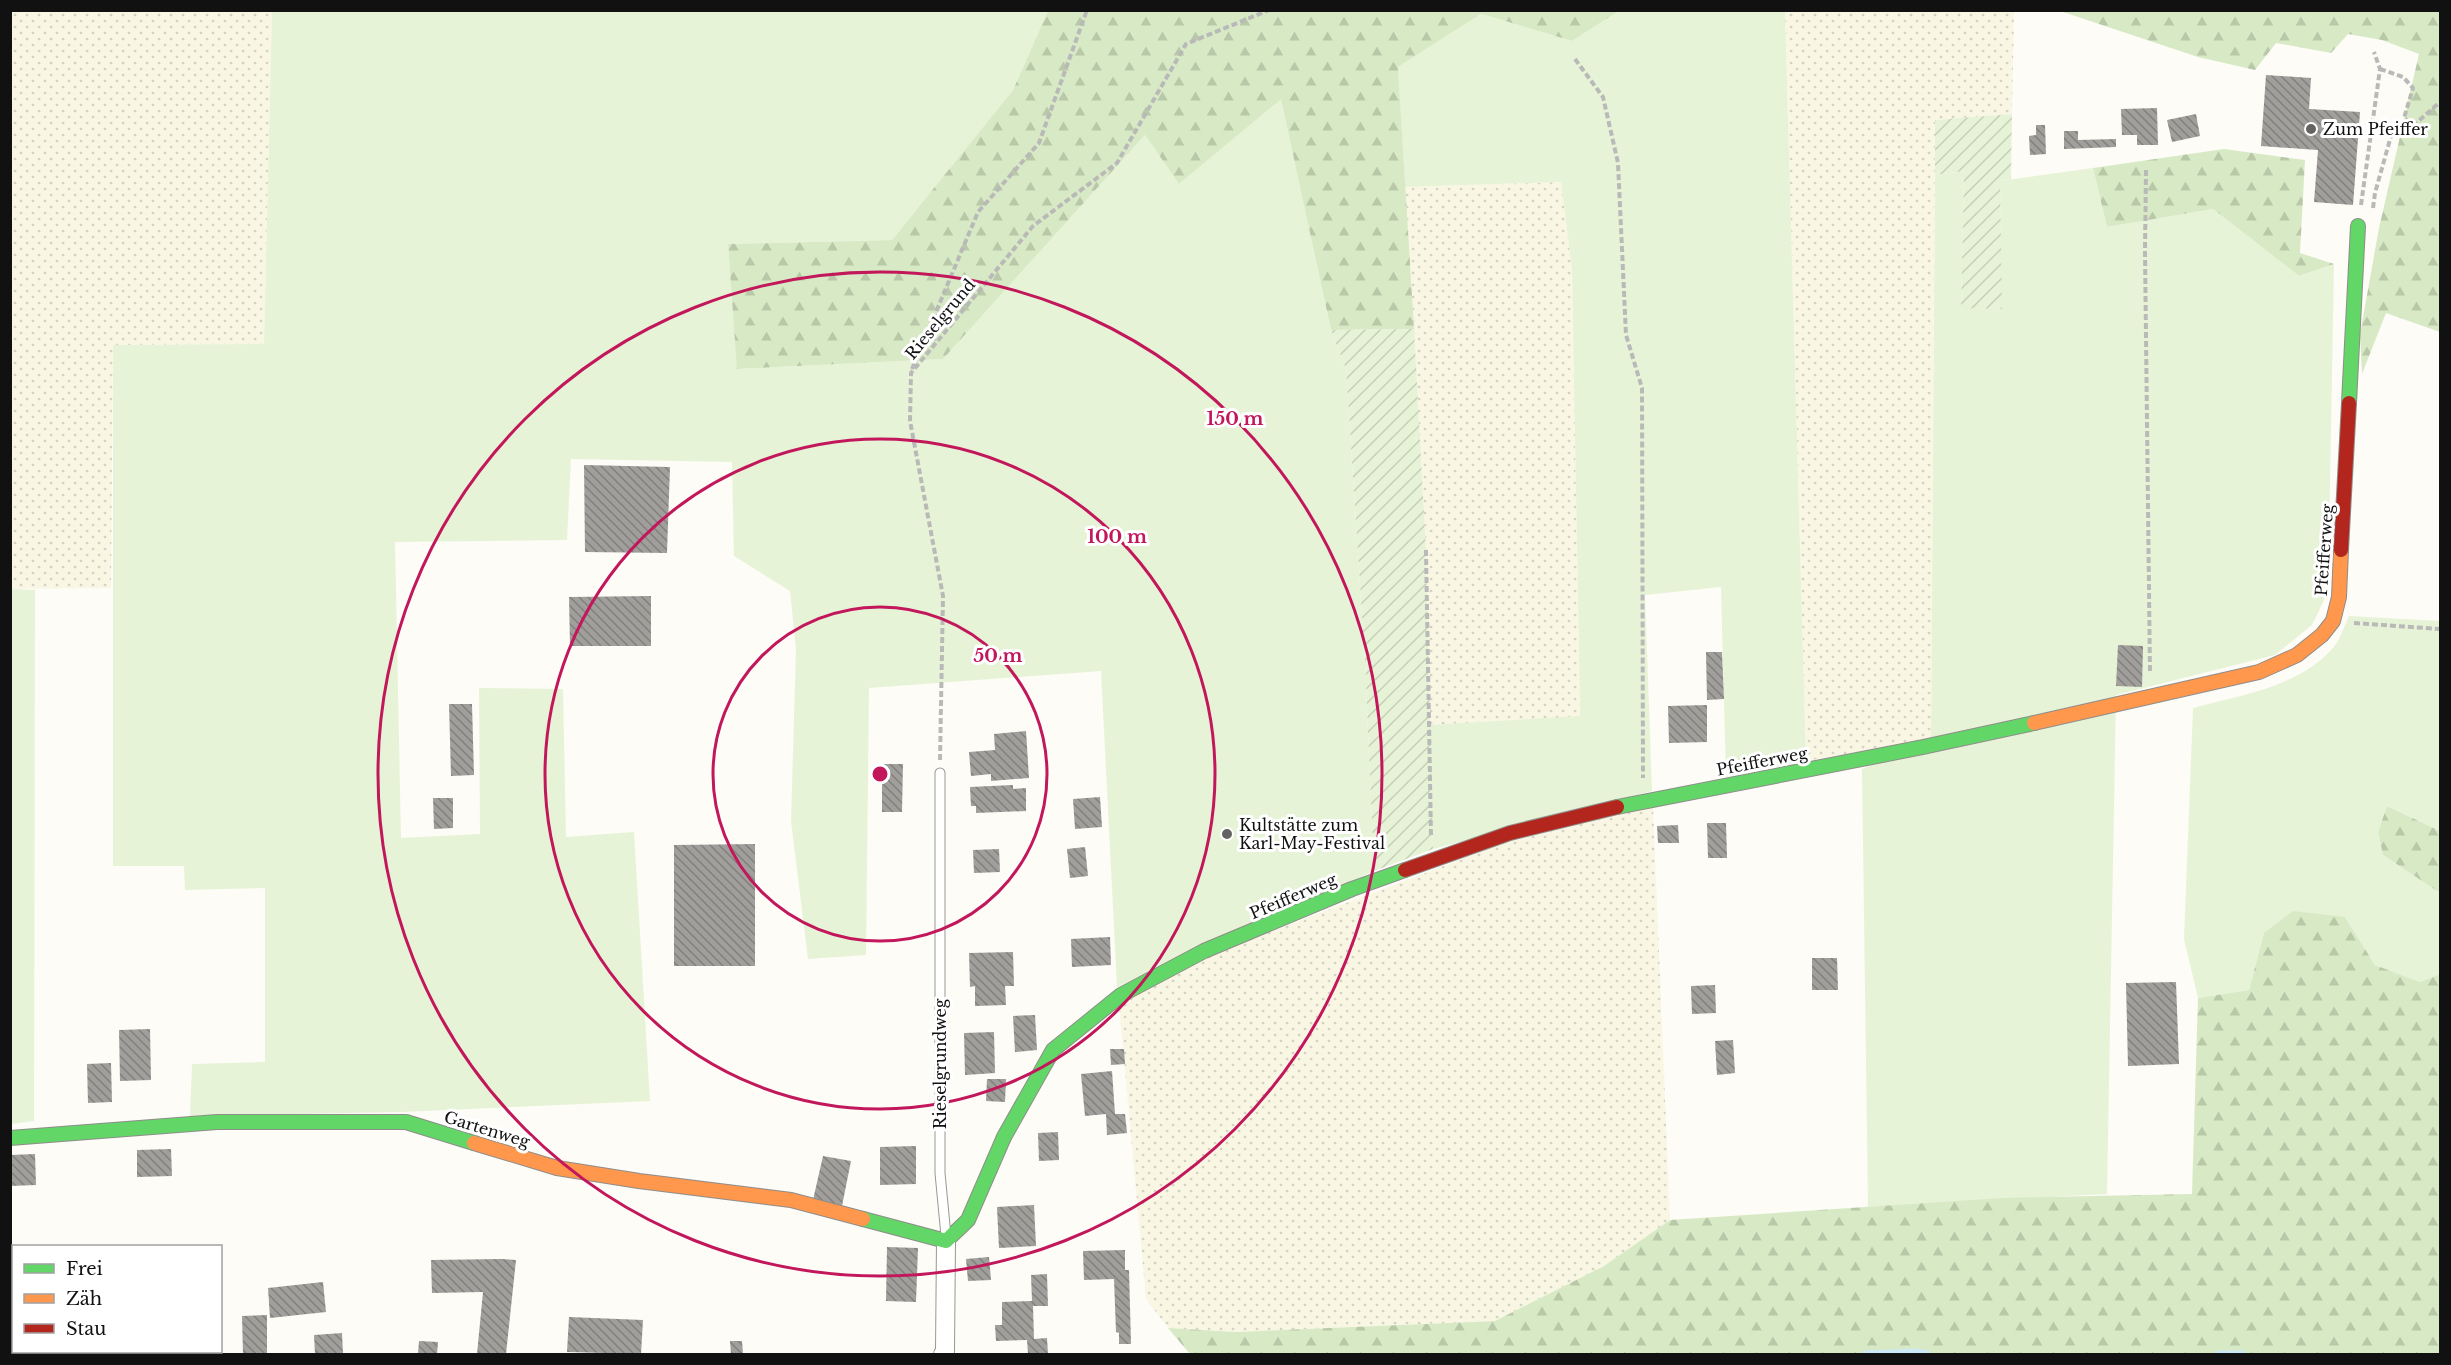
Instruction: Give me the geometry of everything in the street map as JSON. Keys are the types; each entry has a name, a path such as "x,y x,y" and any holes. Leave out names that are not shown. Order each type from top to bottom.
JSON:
{"street":[{"name":"Pfeifferweg","path":"946,1241 968,1220 1004,1137 1053,1050 1121,995 1204,951 1352,889 1510,833 1643,800 1923,747 2150,698 2259,672 2297,655 2322,635 2333,621 2339,597 2358,226"},
{"name":"Gartenweg","path":"10,1138 218,1122 406,1122 557,1168 791,1200 946,1241"},
{"name":"Rieselgrundweg","path":"943,1354 947,1318 946,1241"}],"lane":[{"name":"Rieselgrundweg","path":"940,773 940,1173 946,1241"}],"path":[{"path":"911,372 978,212 1039,142 1087,10"},
{"name":"Rieselgrund","path":"940,773 943,596 910,421 911,372 1033,226 1117,164 1186,44 1269,10"},
{"path":"2358,226 2380,69 2373,52"},
{"path":"1575,59 1603,97 1618,163 1626,335 1642,388 1643,800"},
{"path":"2380,69 2403,77 2413,88 2404,118 2414,125"},
{"path":"2358,226 2373,213 2375,193 2391,136 2414,125 2440,102"},
{"path":"2146,170 2150,698"},
{"path":"1426,550 1431,861"},
{"path":"2333,621 2440,628"}],"shaded area":[{"path":"11,11 272,11 264,344 113,345 111,588 11,589"},
{"path":"1785,11 2014,11 2012,114 1935,120 1931,739 1806,761"},
{"path":"1561,182 1572,269 1580,717 1429,725 1426,550 1405,187"},
{"path":"1653,806 1670,1220 1604,1266 1495,1321 1236,1332 1168,1328 1146,1299 1119,1005 1204,957 1504,843"}],"green space":[{"path":"272,11 1048,11 1013,90 892,240 728,244 738,369 943,359 1145,135 1179,184 1281,98 1331,330 1346,369 1365,661 1374,871 1117,987 1101,671 869,688 866,955 808,959 791,821 796,649 790,591 734,556 732,462 571,459 567,540 395,542 401,838 480,834 479,688 563,689 566,837 634,832 650,1101 402,1112 190,1116 192,1064 265,1062 265,888 185,890 184,866 113,866 113,345 264,344"},
{"path":"1048,11 1619,11 1572,41 1481,14 1398,67 1414,329 1331,330 1281,99 1179,184 1145,135 943,359 737,369 728,244 892,240 1013,90"},
{"path":"1619,11 1785,11 1806,761 1726,777 1721,587 1645,595 1652,791 1433,849 1429,725 1580,716 1572,269 1561,182 1405,187 1398,67 1481,14 1572,41"},
{"path":"2060,11 2440,11 2440,332 2386,313 2362,374 2360,334 2379,228 2419,54 2382,40 2348,34 2331,53 2276,43 2255,70 2198,57"},
{"path":"2012,114 2011,179 2000,181 2002,309 1961,308 1964,171 1935,175 1935,120"},
{"path":"2224,149 2305,160 2300,253 2334,264 2299,276 2213,209 2107,227 2093,168"},
{"path":"2093,168 2107,227 2213,209 2299,276 2334,264 2328,592 2312,625 2275,655 2116,695 2107,1194 1868,1207 1862,769 1931,738 1935,175 1964,171 1961,307 2001,309 2000,181"},
{"path":"1414,329 1426,550 1433,849 1374,871 1365,661 1346,369 1331,330"},
{"path":"11,589 35,590 34,1121 11,1124"},
{"path":"2349,616 2440,621 2440,831 2387,806 2378,832 2383,855 2440,893 2440,974 2420,982 2375,965 2345,917 2264,933 2249,990 2198,998 2184,939 2193,708 2268,688 2303,672 2335,646"},
{"path":"2387,806 2440,831 2440,893 2383,855 2378,832"},
{"path":"2293,911 2345,917 2375,965 2420,982 2440,974 2440,1354 1190,1354 1168,1328 1236,1332 1495,1321 1604,1266 1670,1220 2002,1198 2192,1194 2198,998 2249,990 2264,933"}],"building":[{"name":"Zum Pfeiffer","path":"2266,75 2311,78 2309,109 2360,112 2353,205 2314,202 2318,150 2261,146"},
{"path":"2157,108 2158,145 2137,145 2137,135 2122,135 2121,109"},
{"path":"2196,114 2200,136 2172,142 2167,120"},
{"path":"2036,125 2045,125 2046,154 2030,155 2029,136 2036,135"},
{"path":"2064,131 2078,131 2078,140 2116,139 2116,147 2064,149"},
{"path":"584,465 670,467 667,553 585,552"},
{"path":"651,596 651,646 570,646 569,597"},
{"path":"2118,645 2143,646 2142,687 2116,686"},
{"path":"1706,652 1722,652 1724,699 1707,700"},
{"path":"449,704 472,704 474,775 451,776"},
{"path":"1707,705 1707,742 1669,743 1668,706"},
{"path":"1026,731 1029,778 991,781 991,774 971,776 969,752 995,750 994,734"},
{"path":"882,764 903,764 902,812 882,812"},
{"path":"1013,785 1013,789 1026,788 1026,811 976,813 976,806 971,806 970,787"},
{"path":"1100,797 1102,827 1075,829 1073,799"},
{"path":"433,798 453,798 453,828 434,829"},
{"path":"1707,823 1726,823 1727,858 1708,858"},
{"path":"1678,825 1679,843 1658,843 1657,826"},
{"path":"755,844 755,966 674,966 674,845"},
{"path":"1085,847 1088,876 1070,878 1067,849"},
{"path":"999,849 1000,872 974,873 973,850"},
{"path":"1110,937 1111,965 1072,967 1071,939"},
{"path":"1013,952 1014,986 1005,986 1006,1005 975,1006 975,986 970,987 969,953"},
{"path":"1812,958 1837,958 1838,990 1812,990"},
{"path":"2176,982 2179,1064 2128,1066 2126,983"},
{"path":"1715,985 1716,1013 1692,1014 1691,986"},
{"path":"1035,1015 1037,1050 1015,1052 1013,1016"},
{"path":"150,1029 151,1080 120,1081 119,1030"},
{"path":"994,1032 995,1073 965,1075 964,1033"},
{"path":"1733,1040 1735,1073 1717,1075 1715,1041"},
{"path":"1110,1049 1124,1049 1125,1064 1111,1065"},
{"path":"111,1063 112,1102 88,1103 87,1064"},
{"path":"1112,1071 1115,1114 1125,1114 1127,1133 1107,1135 1106,1114 1085,1116 1081,1074"},
{"path":"987,1079 1006,1079 1005,1102 986,1101"},
{"path":"1058,1132 1059,1160 1039,1161 1038,1133"},
{"path":"916,1146 916,1184 880,1185 880,1147"},
{"path":"171,1149 172,1176 137,1177 137,1150"},
{"path":"35,1154 36,1185 10,1186 10,1155"},
{"path":"823,1156 851,1161 842,1206 813,1200"},
{"path":"1034,1205 1036,1246 999,1248 997,1207"},
{"path":"887,1247 918,1248 916,1302 886,1301"},
{"path":"1125,1250 1125,1270 1129,1270 1131,1344 1119,1344 1119,1333 1116,1332 1114,1279 1084,1280 1083,1251"},
{"path":"989,1257 991,1280 968,1281 966,1259"},
{"path":"431,1260 516,1260 506,1354 477,1354 483,1292 432,1293"},
{"path":"1047,1274 1048,1306 1033,1306 1034,1339 1047,1338 1048,1354 1028,1354 1027,1340 996,1341 995,1325 1002,1325 1002,1302 1032,1301 1031,1275"},
{"path":"323,1282 326,1312 270,1318 268,1288"},
{"path":"267,1315 267,1354 243,1354 242,1316"},
{"path":"569,1317 643,1320 641,1354 567,1352"},
{"path":"342,1333 343,1354 315,1354 314,1335"},
{"path":"419,1341 438,1342 437,1354 418,1354"},
{"path":"730,1341 742,1341 743,1354 731,1354"}],"waterway":[{"path":"1866,1354 1917,1352 1927,1354"},
{"path":"2219,1354 2242,1354"}],"traffic: fast":[{"path":"2349,403 2358,226"},
{"path":"1617,807 2034,723"},
{"path":"863,1219 946,1241 968,1220 1004,1137 1053,1050 1121,995 1204,951 1352,889 1405,870"},
{"path":"10,1138 217,1122 406,1122 474,1143"}],"traffic: slow":[{"path":"2034,723 2259,672 2297,655 2322,635 2333,621 2339,597 2341,550"},
{"path":"474,1143 557,1168 791,1200 863,1219"}],"traffic: jam":[{"path":"2341,550 2349,403"},
{"path":"1405,870 1510,833 1617,807"}],"place":[{"name":"Zum Pfeiffer","path":"2311,129"},
{"name":"Kultstätte zum Karl-May-Festival","path":"1227,834"}]}
